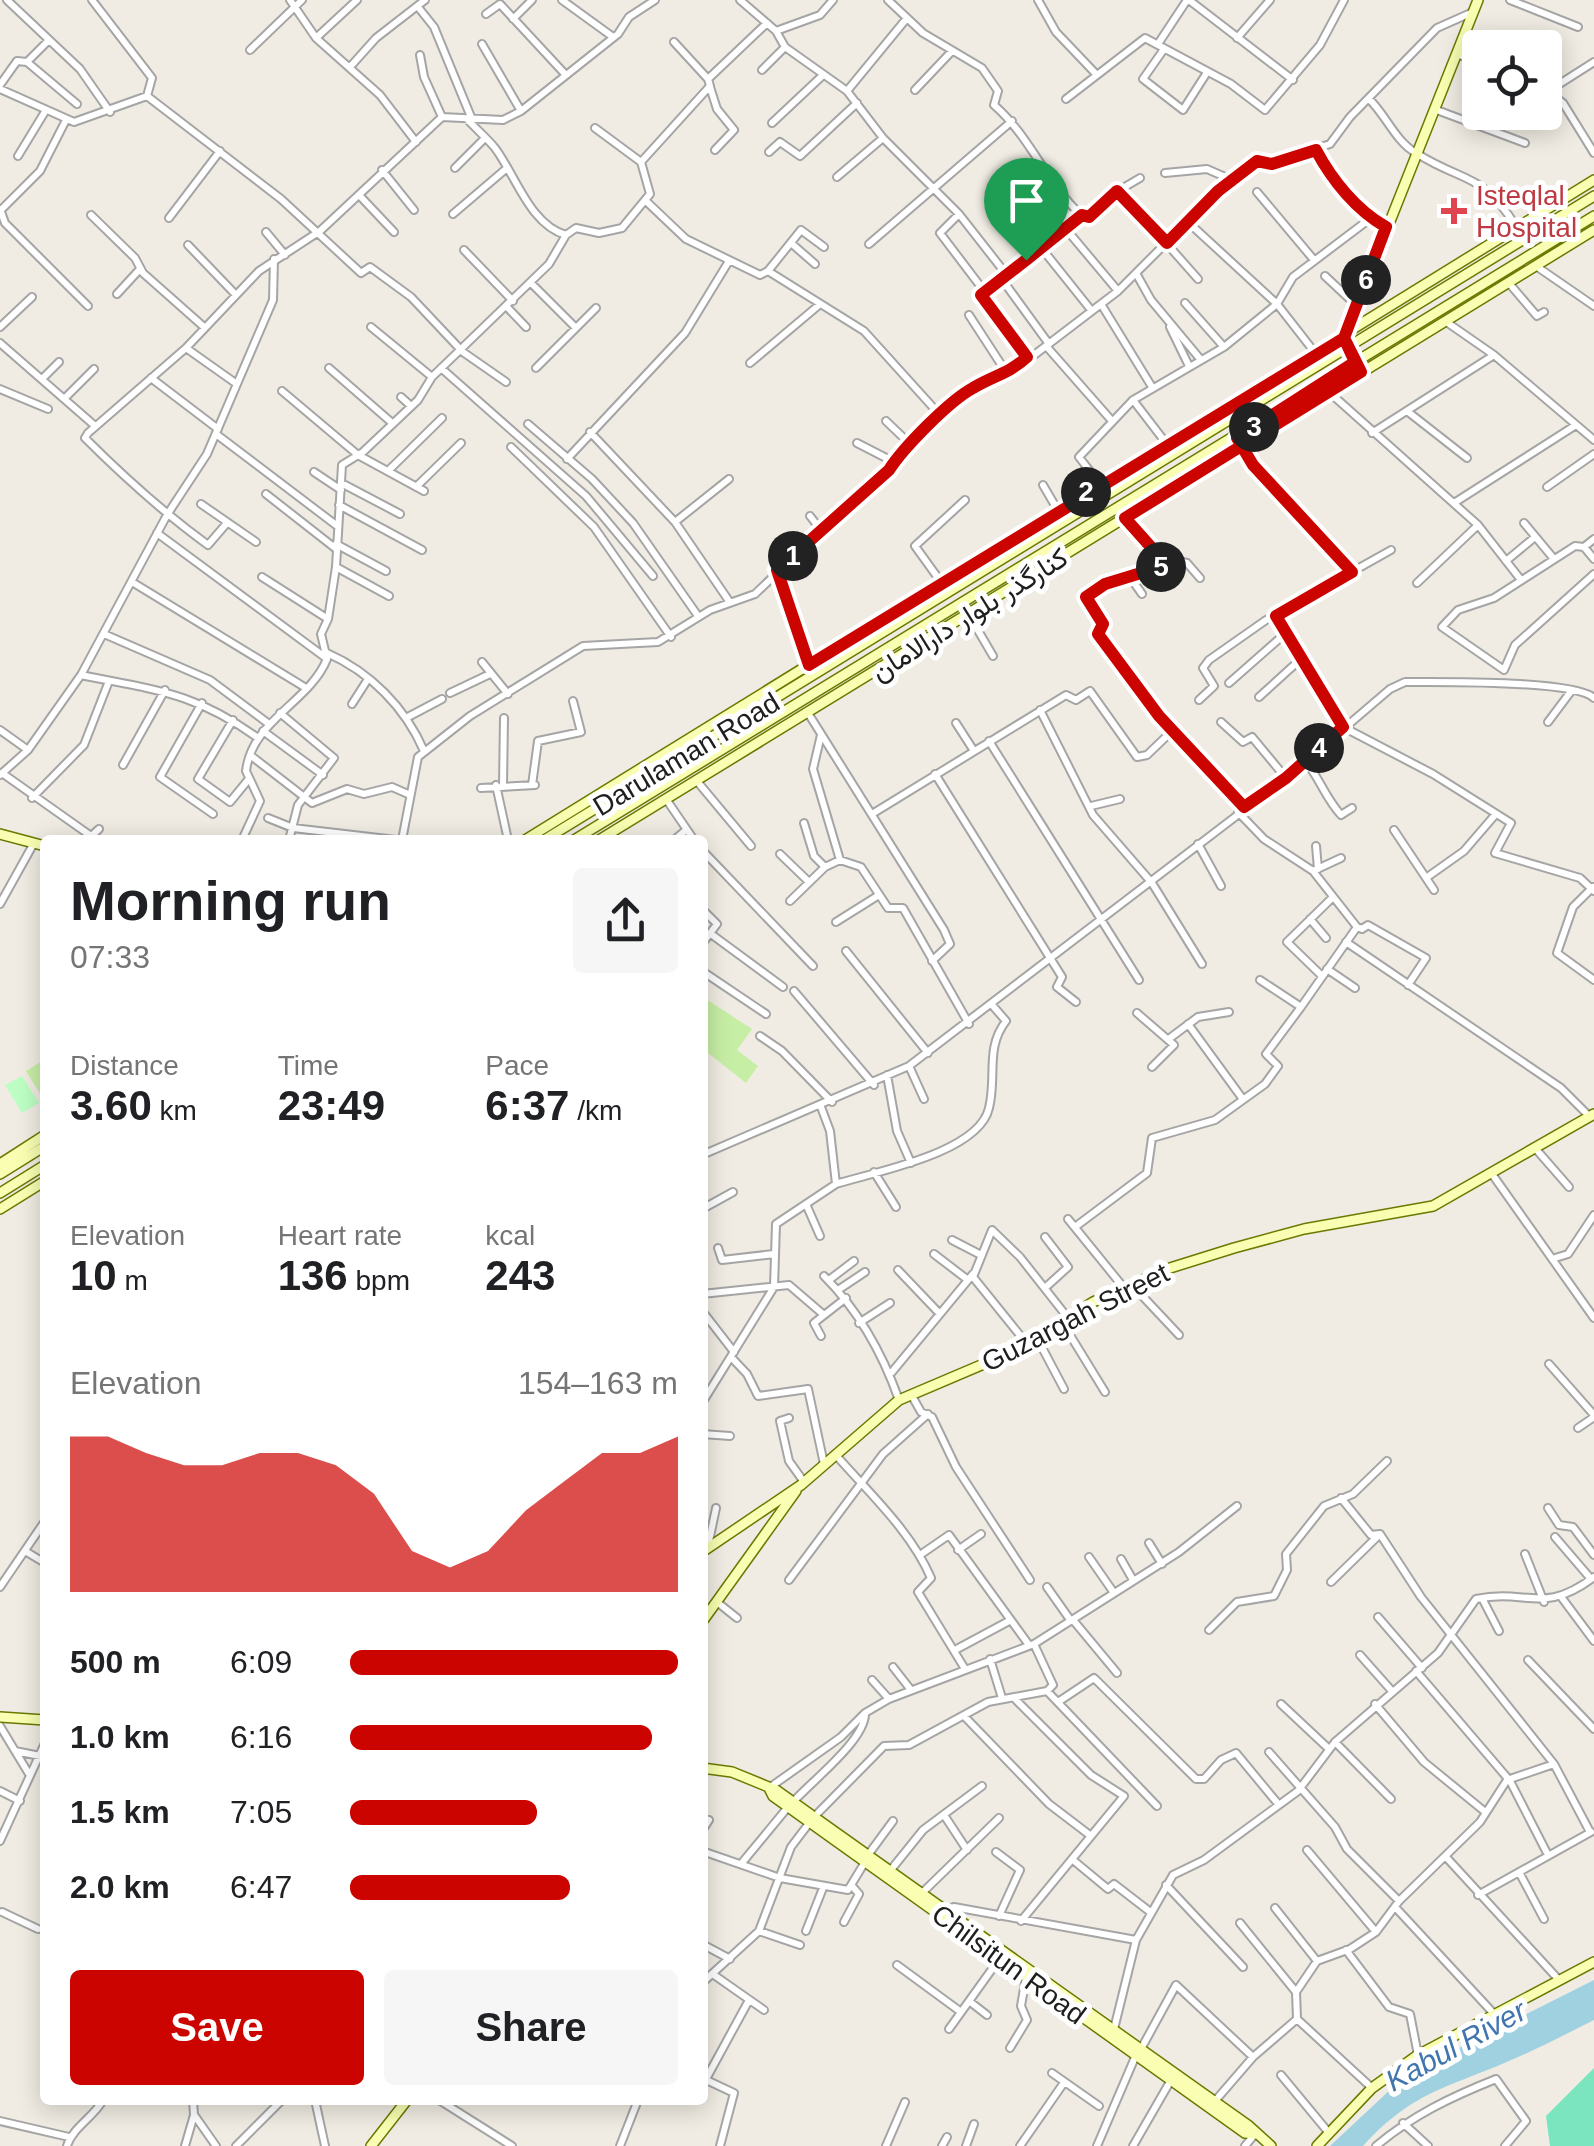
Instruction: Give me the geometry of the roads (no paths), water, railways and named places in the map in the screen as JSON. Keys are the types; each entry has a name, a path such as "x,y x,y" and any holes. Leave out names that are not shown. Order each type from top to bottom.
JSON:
{"street":[{"path":"7,0 80,69 110,112"},
{"path":"92,0 152,78 147,96"},
{"path":"250,50 292,3 302,0"},
{"path":"316,38 357,0"},
{"path":"350,68 376,38 425,0"},
{"path":"513,19 532,0"},
{"path":"562,0 613,37"},
{"path":"633,0 640,11"},
{"path":"227,523 210,546 167,516 85,438 94,425 186,348 274,259 285,255 359,196 442,117 503,120 521,111 655,0"},
{"path":"740,0 776,31 785,47 847,91 884,138 959,214 1048,345 1112,421"},
{"path":"776,31 820,15 833,0"},
{"path":"888,0 952,51 991,76 998,91 994,105 1012,121 1063,198 1082,215 1089,217 1111,196 1140,178"},
{"path":"1038,0 1056,32 1096,74"},
{"path":"1237,38 1270,0"},
{"path":"1066,99 1145,38 1231,84 1264,110 1293,80 1332,27 1344,0"},
{"path":"1361,372 1344,338 1478,0"},
{"path":"1510,0 1527,3 1578,26"},
{"path":"1206,74 1183,110 1142,79 1185,1 1293,80"},
{"path":"292,3 316,38 400,117 416,142"},
{"path":"486,14 498,4 564,73"},
{"path":"418,7 434,27 469,118 538,214 566,234"},
{"path":"400,835 418,757 424,751 470,716 583,646 658,642 698,616 755,594 894,462 938,414 969,390 1008,374 1138,275 1232,180 1257,161 1272,164 1330,144 1438,28 1473,12"},
{"path":"847,91 908,18"},
{"path":"641,162 766,23"},
{"path":"26,62 48,41"},
{"path":"674,42 709,82 717,108 734,130 714,150"},
{"path":"482,44 521,111"},
{"path":"762,70 785,47"},
{"path":"916,90 952,51"},
{"path":"1456,54 1462,56"},
{"path":"420,56 424,77 442,117"},
{"path":"77,104 26,62 17,61 0,87 66,120 110,112 147,96"},
{"path":"1562,80 1594,62"},
{"path":"772,122 822,76"},
{"path":"147,96 200,140 220,150 361,273 370,266 406,293 461,350 506,382"},
{"path":"1369,99 1416,153 1482,183 1494,193 1518,229"},
{"path":"769,152 780,142 800,156 857,104"},
{"path":"1434,108 1525,143"},
{"path":"1562,109 1594,153"},
{"path":"18,156 46,110"},
{"path":"66,120 40,171 0,210 5,223 88,306"},
{"path":"869,244 1012,121"},
{"path":"244,835 260,801 248,780 250,755 263,731 306,688 327,656 321,634 328,619 336,567 342,465 358,456 412,406 432,377 549,264 566,234 576,228 599,233 622,228 650,194 641,162 595,128"},
{"path":"456,168 485,138"},
{"path":"837,178 884,138"},
{"path":"169,218 220,150"},
{"path":"1316,150 1327,170 1371,218 1386,227"},
{"path":"454,214 506,168"},
{"path":"1165,173 1207,168 1232,180"},
{"path":"382,170 414,210"},
{"path":"1005,205 1050,176"},
{"name":"کنارگذر بلوار دارالامان","path":"534,835 656,766 941,582 1344,338 1594,180"},
{"path":"1122,192 1198,279"},
{"path":"1257,192 1314,260"},
{"path":"359,196 394,232"},
{"name":"Darulaman Road","path":"552,835 656,766 1348,349 1594,196"},
{"path":"646,201 686,239 760,275 768,271 802,230 824,247"},
{"path":"959,214 940,233 984,291"},
{"path":"91,215 136,258 140,269 204,327"},
{"path":"1027,357 981,295 1043,250 1082,215"},
{"name":"Darulaman Road","path":"582,835 1240,442 1355,362 1594,216"},
{"path":"1100,484 1079,457 1133,400 1224,347 1277,304 1293,277 1371,218"},
{"path":"1189,222 1277,304 1316,354"},
{"path":"1066,229 1118,290"},
{"name":"کنارگذر بلوار دارالامان","path":"609,835 1125,518 1240,442 1594,230"},
{"path":"266,232 285,255"},
{"path":"790,242 815,264"},
{"path":"188,246 236,294"},
{"path":"464,250 526,326"},
{"path":"1043,250 1091,310"},
{"path":"87,835 76,821 71,824 1,774 28,750 81,675 217,432 234,382 274,300 274,259"},
{"path":"567,459 685,333 729,261"},
{"path":"1536,265 1594,306"},
{"path":"117,294 140,269"},
{"path":"768,271 864,331 938,414"},
{"path":"1138,275 1170,324 1201,360"},
{"path":"1325,276 1356,306"},
{"path":"1508,282 1537,316 1544,312"},
{"path":"531,283 577,328"},
{"path":"0,327 32,297"},
{"path":"1184,303 1224,347"},
{"path":"1100,304 1152,387"},
{"path":"750,363 818,305"},
{"path":"536,368 596,308"},
{"path":"969,315 1008,374"},
{"path":"1445,321 1494,355 1594,440"},
{"path":"1170,324 1189,366"},
{"path":"371,327 432,377"},
{"path":"0,343 94,425"},
{"path":"186,348 234,382"},
{"path":"1372,433 1494,355"},
{"path":"42,379 59,362"},
{"path":"330,368 391,422"},
{"path":"441,368 586,496 653,576"},
{"path":"64,398 94,369"},
{"path":"151,378 336,525"},
{"path":"0,389 48,409"},
{"path":"282,391 358,456 420,489 461,443"},
{"path":"1329,392 1478,525 1521,580"},
{"path":"400,398 412,406"},
{"path":"1133,400 1166,443"},
{"path":"1407,411 1467,458"},
{"path":"388,471 442,418"},
{"path":"886,421 910,444"},
{"path":"528,424 633,522 698,616"},
{"path":"1454,504 1576,425"},
{"path":"590,432 675,522 729,601"},
{"path":"1240,442 1253,465 1352,572"},
{"path":"857,444 894,462"},
{"path":"510,447 594,527 671,636"},
{"path":"1547,487 1594,454"},
{"path":"314,472 400,514"},
{"path":"675,522 728,478"},
{"path":"1043,485 1058,509"},
{"path":"266,494 336,546 386,571"},
{"path":"941,582 915,546 965,500"},
{"path":"201,504 256,542"},
{"path":"338,504 422,550"},
{"path":"810,516 821,530"},
{"path":"1125,518 1167,565"},
{"path":"1524,523 1554,559"},
{"path":"1417,583 1478,525"},
{"path":"157,534 327,656 348,662 387,693 424,751"},
{"path":"1506,561 1535,536"},
{"path":"1594,540 1584,547 1575,546 1494,598 1458,610 1442,627 1504,670 1515,645 1594,574"},
{"path":"1584,547 1594,560"},
{"path":"1199,700 1214,686 1203,667 1209,660 1276,616 1392,550"},
{"path":"1200,578 1182,561 1130,576 1086,597 1103,624 1098,634 1172,731 1264,838 1316,870"},
{"path":"336,567 390,596"},
{"path":"777,570 809,665"},
{"path":"1130,576 1142,594"},
{"path":"262,577 328,619"},
{"path":"132,582 306,688"},
{"path":"968,615 993,656"},
{"path":"1276,616 1343,727 1432,774 1512,827 1495,853 1567,872 1593,888 1572,907 1557,952 1594,980"},
{"path":"1229,683 1287,632"},
{"path":"104,634 210,680 263,731 322,775"},
{"path":"1259,698 1303,657"},
{"path":"482,662 508,694"},
{"path":"450,693 490,674"},
{"path":"81,675 165,690 263,731"},
{"path":"352,704 368,679"},
{"path":"32,798 84,745 109,681"},
{"path":"708,1153 909,1066 1103,921 1241,809 1286,778 1343,727 1405,682 1586,691 1594,698"},
{"path":"1586,691 1594,684"},
{"path":"124,765 165,690"},
{"path":"1548,722 1573,690"},
{"path":"872,814 1066,695 1076,700 1088,691 1137,757 1143,758 1172,731"},
{"path":"406,718 442,699"},
{"path":"481,788 534,785 538,741 581,732 574,701"},
{"path":"202,703 160,777 213,814"},
{"path":"1040,710 1091,806 1092,815 1152,882 1202,964"},
{"path":"808,713 949,940 932,960"},
{"path":"280,714 334,758 296,808 291,835"},
{"path":"504,718 499,785 507,835"},
{"path":"233,720 198,779 230,802 248,780"},
{"path":"1222,722 1243,742 1252,737 1286,778"},
{"path":"956,723 974,751"},
{"path":"0,730 28,750"},
{"path":"821,734 813,769 840,860"},
{"path":"989,741 1138,980"},
{"path":"250,755 312,804 347,788 364,794 392,787 408,794"},
{"path":"1306,761 1316,775 1318,789 1341,815 1352,808"},
{"path":"656,766 668,783 670,796 690,835"},
{"path":"935,774 1062,978 1057,987 1076,1002"},
{"path":"696,780 752,846"},
{"path":"1091,806 1120,799"},
{"path":"1426,878 1464,852 1494,814"},
{"path":"268,818 293,828 355,835"},
{"path":"804,823 814,856 824,867"},
{"path":"92,835 99,829"},
{"path":"680,835 686,830"},
{"path":"1394,830 1434,890"},
{"path":"0,834 40,845 0,904"},
{"path":"1198,844 1221,886"},
{"path":"1316,846 1316,870 1331,899 1357,927"},
{"path":"780,854 809,882"},
{"path":"708,856 814,966"},
{"path":"1316,870 1342,858"},
{"path":"790,901 824,867 840,860 861,867 888,908 902,908 969,1024"},
{"path":"836,922 879,894"},
{"path":"1331,899 1286,942 1324,973 1354,988"},
{"path":"708,915 717,924 708,936"},
{"path":"1310,920 1326,938"},
{"path":"1075,1227 1147,1174 1152,1138 1215,1120 1264,1084 1277,1068 1266,1054 1357,927 1370,925 1426,958 1408,985"},
{"path":"710,934 783,987"},
{"path":"1346,942 1562,1088 1591,1115"},
{"path":"846,951 928,1053"},
{"path":"708,975 766,1014"},
{"path":"1260,980 1301,1007"},
{"path":"794,991 874,1084"},
{"path":"708,1394 774,1287 776,1224 836,1184 911,1163 982,1124 990,1107 993,1040 1006,1020 993,1006"},
{"path":"1170,1038 1212,1011 1229,1012"},
{"path":"1137,1012 1170,1038 1174,1047 1152,1067"},
{"path":"1188,1024 1242,1098"},
{"path":"760,1036 782,1051 832,1102"},
{"path":"909,1066 924,1099"},
{"path":"888,1076 897,1132 911,1163"},
{"path":"821,1106 830,1131 836,1184"},
{"name":"Guzargah Street","path":"708,1548 802,1483 899,1400 1027,1344 1128,1287 1170,1268 1287,1234 1432,1206 1591,1115"},
{"path":"0,1164 40,1138"},
{"path":"1535,1148 1569,1187"},
{"path":"0,1174 40,1149"},
{"path":"0,1192 40,1168"},
{"path":"874,1172 896,1206"},
{"path":"1492,1174 1556,1258 1564,1278 1594,1318"},
{"path":"0,1209 40,1184"},
{"path":"708,1207 733,1192"},
{"path":"806,1204 820,1236"},
{"path":"1556,1258 1568,1254 1594,1215"},
{"path":"1068,1219 1128,1287 1179,1335"},
{"path":"892,1372 970,1277 993,1230 1046,1288 1105,1392"},
{"path":"1045,1237 1068,1267 1046,1288"},
{"path":"952,1240 982,1255"},
{"path":"718,1248 722,1260 774,1254"},
{"path":"934,1254 970,1277 1027,1344"},
{"path":"854,1261 826,1278 846,1298 892,1372 899,1400"},
{"path":"898,1270 939,1313"},
{"path":"838,1290 865,1272"},
{"path":"708,1293 796,1287 824,1315"},
{"path":"821,1336 814,1324 846,1298"},
{"path":"860,1323 890,1304"},
{"path":"708,1321 758,1396 808,1390 824,1464"},
{"path":"1037,1338 1064,1389"},
{"path":"1549,1364 1594,1416 1578,1428"},
{"path":"912,1396 917,1408 928,1414 956,1467 1030,1580"},
{"path":"789,1580 883,1454 928,1414"},
{"path":"708,1614 802,1483 784,1450 780,1421 789,1418"},
{"path":"708,1434 730,1436"},
{"path":"835,1454 920,1555 931,1578 918,1592 966,1668"},
{"path":"1210,1630 1237,1602 1274,1596 1293,1542 1324,1506 1353,1494 1388,1461"},
{"path":"1341,1498 1371,1535 1380,1534"},
{"path":"768,1788 840,1737 865,1713 889,1699 1032,1644 1162,1564 1238,1506"},
{"path":"708,1539 716,1508"},
{"path":"1548,1508 1563,1528 1573,1527 1594,1555"},
{"path":"0,1586 40,1528"},
{"path":"958,1550 981,1534"},
{"path":"1331,1582 1380,1534"},
{"path":"1380,1534 1421,1597 1554,1764 1592,1831 1478,1894"},
{"path":"708,1979 759,1931 791,1847 812,1819 884,1746 909,1746 1002,1698 1016,1700 1047,1691 1053,1685 1032,1644 1009,1621 949,1535 920,1555"},
{"path":"1114,2029 1136,1940 1149,1911 1174,1875 1204,1860 1298,1791 1335,1742 1391,1690 1419,1670 1482,1597 1514,1595 1544,1602 1562,1598 1592,1578 1555,1537"},
{"path":"1149,1543 1162,1564"},
{"path":"25,1551 40,1560"},
{"path":"1525,1554 1544,1602"},
{"path":"1090,1557 1114,1593"},
{"path":"1120,1560 1133,1580"},
{"path":"1046,1587 1117,1673"},
{"path":"1482,1597 1499,1631"},
{"path":"1562,1598 1594,1641"},
{"path":"717,1602 737,1618"},
{"path":"1378,1617 1507,1780 1548,1856"},
{"path":"955,1650 1009,1621"},
{"path":"1360,1655 1391,1690"},
{"path":"990,1660 1002,1698"},
{"path":"1528,1660 1594,1729"},
{"path":"893,1667 911,1690"},
{"path":"1058,1702 1094,1678 1196,1779 1204,1778 1221,1760 1236,1753 1279,1805"},
{"path":"872,1680 889,1699"},
{"path":"1047,1691 1157,1806"},
{"path":"1016,1700 1091,1775 1124,1796 1021,1921"},
{"path":"1281,1704 1330,1750"},
{"path":"1375,1704 1424,1762 1484,1811"},
{"path":"741,1864 791,1804 856,1740 865,1726 865,1713"},
{"path":"0,1717 40,1720"},
{"path":"965,1717 1049,1804 1091,1837"},
{"path":"0,1726 29,1775"},
{"path":"1335,1742 1391,1799"},
{"path":"15,1750 40,1755"},
{"path":"1268,1752 1334,1828 1347,1849 1495,2015"},
{"path":"0,1840 29,1775 40,1760"},
{"path":"1372,2088 1296,2018 1296,1992 1317,1960 1346,1950 1376,1932 1480,1822 1507,1780 1554,1764"},
{"name":"Chilsitun Road","path":"708,1769 732,1772 768,1788 1000,1958 1215,2101 1271,2146"},
{"path":"890,1870 913,1839 982,1786"},
{"path":"0,1791 20,1800"},
{"path":"944,1816 967,1850"},
{"path":"922,1893 999,1818"},
{"path":"708,1852 780,1878 848,1890 894,1821"},
{"path":"1307,1850 1376,1932"},
{"path":"996,1852 1020,1870 999,1916"},
{"path":"1446,1857 1559,1980"},
{"name":"Chilsitun Road","path":"867,1859 890,1870 1114,2029 1171,2080 1245,2133 1254,2134"},
{"path":"1073,1860 1108,1889 1114,1884 1149,1911"},
{"path":"1519,1872 1544,1919"},
{"path":"1166,1885 1243,1966"},
{"path":"844,1922 858,1894 852,1886"},
{"path":"806,1931 824,1888"},
{"path":"946,1910 954,1907 1136,1940"},
{"path":"1275,1908 1317,1960"},
{"path":"0,1923 1,1910 38,1929"},
{"path":"1240,1923 1296,1992"},
{"path":"759,1931 800,1945"},
{"path":"708,1947 730,1959"},
{"path":"1346,1950 1389,2006 1410,2014 1418,2055"},
{"path":"949,2029 1000,1958"},
{"path":"1317,2146 1372,2088 1418,2055 1594,1962"},
{"path":"897,1966 961,2012"},
{"path":"714,1975 764,2010"},
{"path":"1010,2048 1027,2020 1021,2006 1026,1976"},
{"path":"1097,2146 1139,2052 1176,1986 1253,2057"},
{"path":"969,2001 987,2015"},
{"path":"708,2071 748,2002"},
{"path":"1215,2101 1253,2057 1296,2018"},
{"path":"1052,2073 1099,2106"},
{"path":"1281,2075 1329,2133"},
{"path":"1376,2146 1403,2123 1443,2100 1496,2079 1526,2121 1505,2146"},
{"path":"708,2080 734,2092 720,2146"},
{"path":"1133,2146 1171,2080"},
{"path":"1020,2146 1063,2084"},
{"path":"886,2146 905,2102"},
{"path":"0,2120 68,2142 100,2105"},
{"path":"185,2146 195,2105"},
{"path":"236,2146 277,2105"},
{"path":"316,2105 325,2146"},
{"path":"371,2146 403,2105"},
{"path":"447,2105 512,2146"},
{"path":"620,2146 636,2105"},
{"path":"194,2115 216,2146"},
{"path":"1403,2123 1428,2146"},
{"path":"966,2146 974,2124"},
{"path":"1245,2146 1254,2134"},
{"path":"942,2146 947,2137"}],"water":[{"path":"1594,1980 1594,2020 1526,2054 1427,2095 1396,2115 1363,2146 1330,2146 1407,2074"}],"place":[{"name":"Isteqlal Hospital","path":"1454,211"}],"water label":[{"name":"Kabul River","path":"1456,2046"}]}
